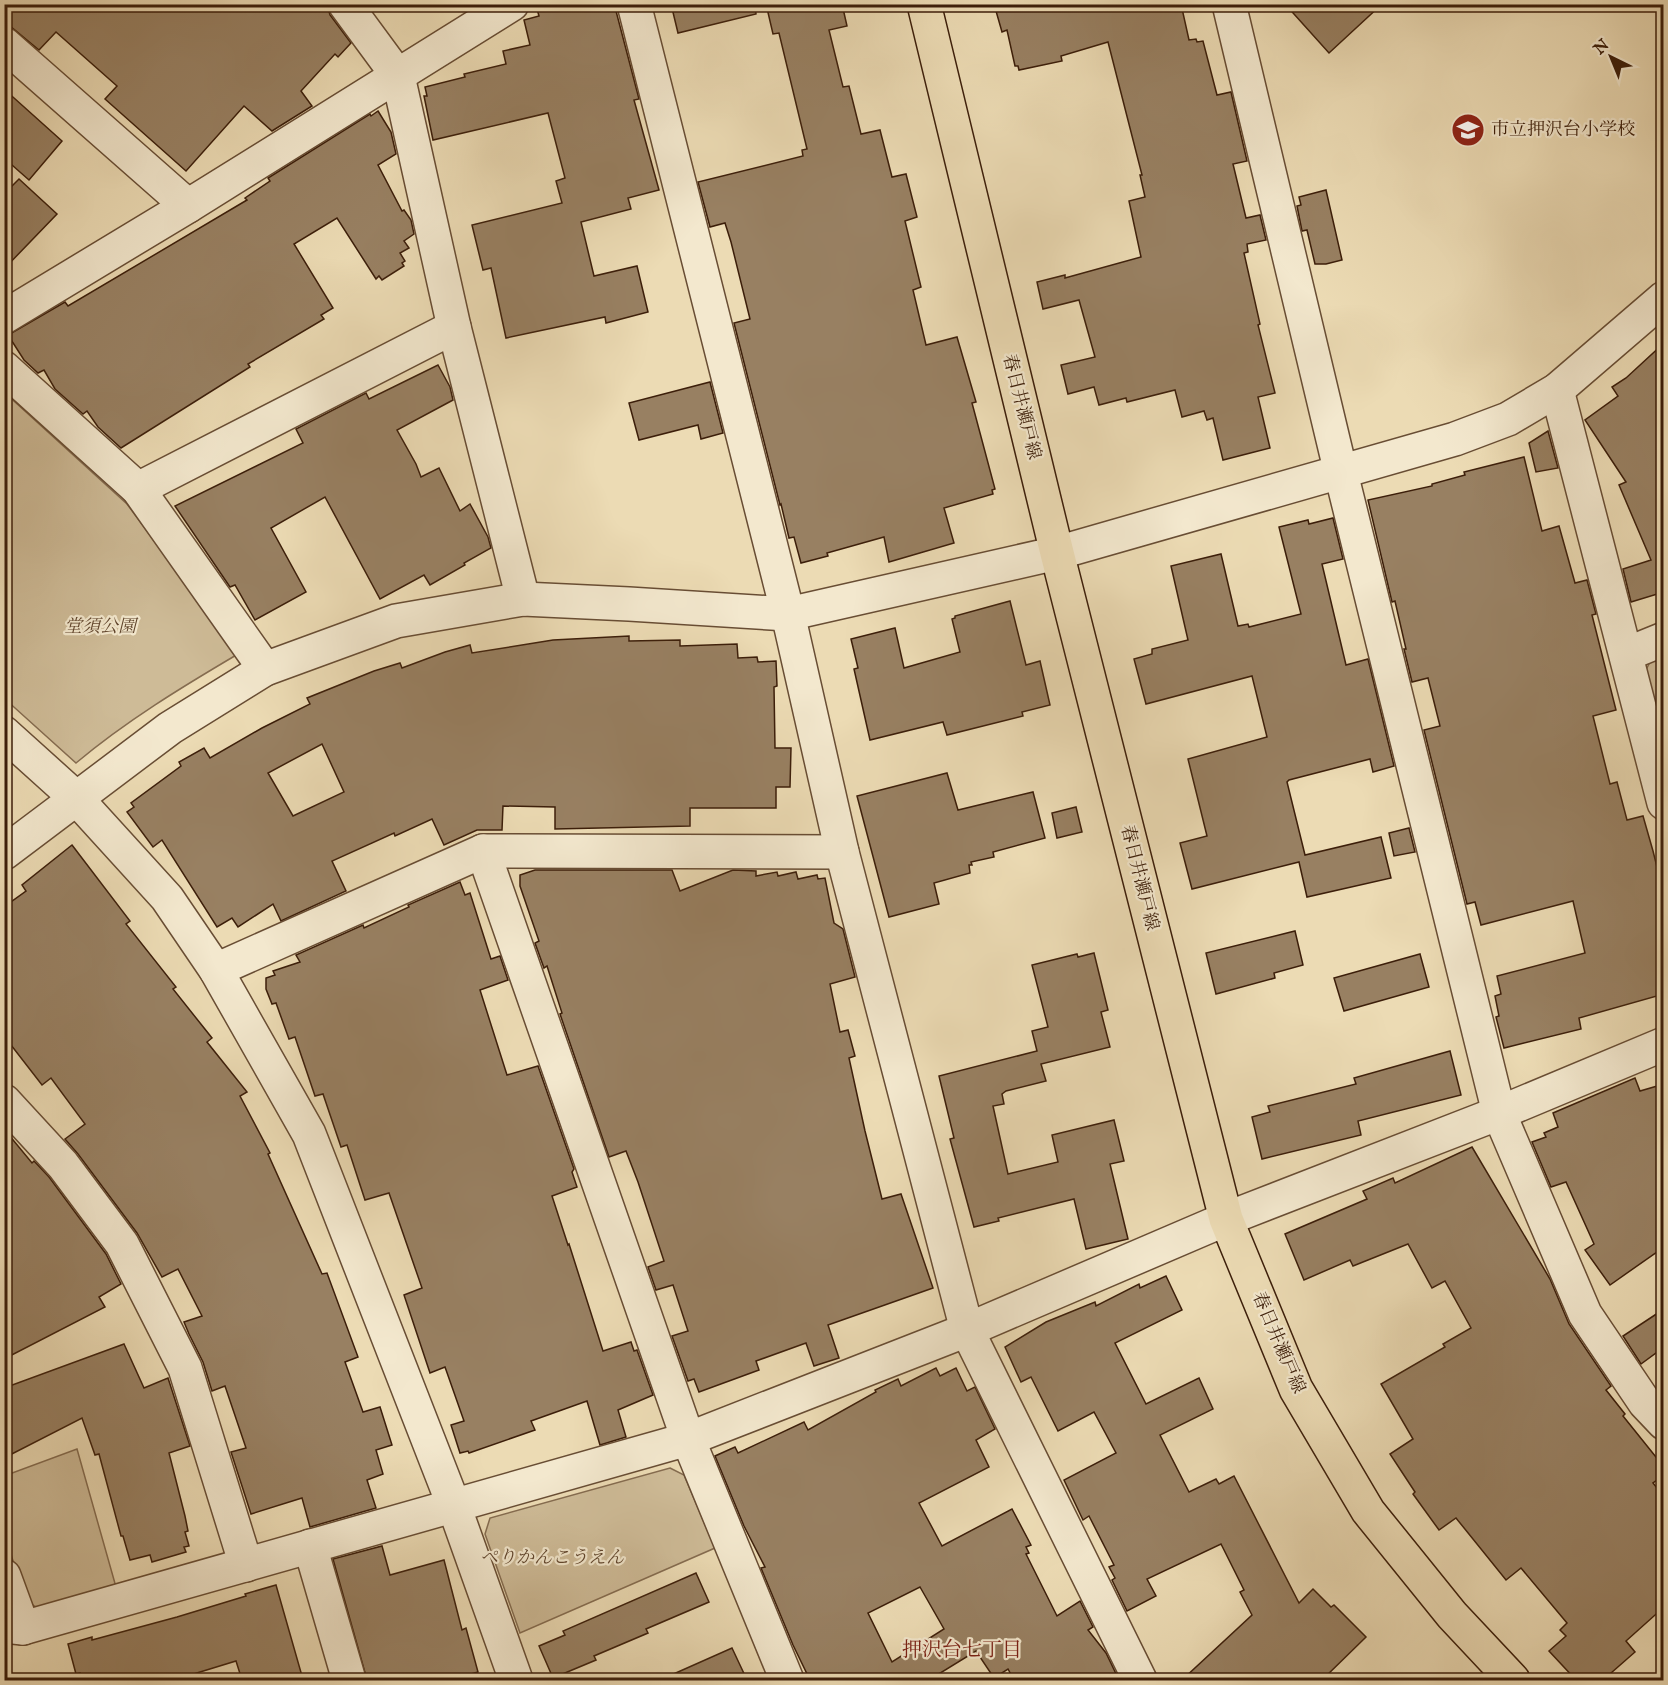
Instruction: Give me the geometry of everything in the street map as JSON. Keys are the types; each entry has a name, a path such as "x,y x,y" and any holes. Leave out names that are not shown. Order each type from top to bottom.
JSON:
{"main road":[{"name":"春日井瀬戸線","path":"924,4 1057,553 1226,1219 1296,1389 1368,1511 1452,1615 1513,1680"}],"street":[{"path":"345,4 398,75 454,327 523,599"},
{"path":"4,317 188,206 512,4"},
{"path":"634,4 788,614 842,852 968,1330 1140,1680"},
{"path":"1229,4 1341,473 1499,1113 1586,1314 1645,1403 1664,1423"},
{"path":"4,44 188,206"},
{"path":"4,853 171,728 265,669 396,621 523,599 788,614 1057,553 1341,473 1466,435 1508,419 1557,390 1664,297"},
{"path":"138,489 454,327"},
{"path":"4,368 138,489 265,669"},
{"path":"1557,390 1664,803"},
{"path":"1627,654 1664,639"},
{"path":"4,733 76,798 167,898 216,970 309,1134 454,1506 516,1680"},
{"path":"216,970 483,851 842,852"},
{"path":"483,851 687,1439 788,1680"},
{"path":"4,1576 14,1627 246,1565 687,1439 968,1330 1226,1219 1499,1113 1664,1044"},
{"path":"4,1101 63,1165 122,1244 185,1368 246,1565"},
{"path":"310,1546 349,1680"}],"green space":[{"name":"堂須公園","path":"4,392 127,504 238,654 134,719 76,763 5,699"},
{"path":"1663,659 1663,756 1644,674 1650,662"},
{"path":"77,1449 116,1587 39,1609 26,1601 5,1536 4,1476"},
{"name":"ペりかんこうえん","path":"670,1468 684,1475 715,1548 520,1633 485,1534 490,1518"}],"building":[{"path":"4,4 327,4 330,15 351,43 338,57 335,54 301,91 312,106 272,131 244,106 186,171 105,99 117,86 56,32 39,50 4,21"},
{"path":"559,4 614,4 639,99 634,100 659,190 628,198 631,209 581,222 594,276 637,266 648,312 606,323 605,317 506,338 491,268 483,270 472,225 562,203 556,181 565,178 548,113 433,140 424,96 427,96 425,87 465,77 464,74 506,64 503,51 530,45 524,20 539,16 537,9"},
{"path":"671,4 755,4 756,14 678,33"},
{"path":"766,4 842,4 847,26 829,30 843,87 849,86 861,134 880,130 892,177 906,174 917,217 905,221 921,287 913,290 926,345 957,337 976,402 972,403 995,489 992,490 993,494 944,508 954,543 889,562 884,537 801,563 794,537 789,538 734,323 750,319 731,242 725,223 710,227 698,182 803,156 802,150 807,149 779,33 773,34"},
{"path":"994,4 1181,4 1189,40 1203,41 1217,95 1231,92 1247,161 1233,164 1246,218 1260,215 1266,240 1247,244 1248,252 1244,253 1260,324 1258,325 1275,393 1258,397 1270,448 1223,460 1213,418 1207,420 1204,411 1182,417 1175,390 1127,402 1126,398 1099,405 1094,387 1068,394 1061,365 1095,357 1079,300 1043,309 1037,282 1065,275 1065,278 1141,257 1129,201 1145,197 1140,175 1142,175 1108,42 1061,56 1062,61 1019,70 1018,66 1015,66 1007,30 1002,32"},
{"path":"1285,4 1382,4 1329,53"},
{"path":"4,89 62,141 29,180 4,158"},
{"path":"378,111 391,132 396,154 378,165 402,211 404,210 411,220 414,234 404,241 409,248 400,253 405,261 402,263 404,266 382,280 379,276 376,279 337,218 294,244 333,308 321,315 324,319 248,364 250,367 121,448 98,427 87,411 83,414 55,389 44,370 38,373 24,360 8,335 65,302 68,306 247,200 245,198 270,181 268,178"},
{"path":"19,179 57,214 4,269 4,194"},
{"path":"1326,190 1342,260 1315,264 1307,230 1302,231 1297,206 1301,205 1299,197"},
{"path":"1664,343 1664,592 1631,602 1623,569 1651,560 1619,485 1626,482 1585,420 1618,396 1612,387 1626,378"},
{"path":"438,365 450,387 453,400 397,430 421,477 439,468 460,511 470,504 488,537 491,548 430,585 424,575 380,599 325,497 271,528 306,592 255,620 235,585 230,587 175,506 303,443 296,429 366,393 369,399"},
{"path":"710,382 723,433 701,439 698,425 639,440 629,403"},
{"path":"1548,431 1558,468 1536,472 1529,443"},
{"path":"1524,457 1542,531 1559,526 1575,583 1587,580 1596,614 1592,615 1616,710 1593,716 1610,784 1617,782 1627,820 1643,816 1653,851 1664,895 1664,994 1579,1018 1581,1029 1504,1048 1496,1017 1499,1016 1495,996 1501,994 1497,976 1585,953 1573,901 1481,925 1475,902 1467,904 1424,730 1440,726 1428,678 1412,682 1395,601 1392,602 1368,500 1432,486 1432,484 1465,475 1464,472"},
{"path":"1333,518 1343,559 1322,564 1346,665 1368,659 1394,766 1373,772 1370,759 1287,782 1305,855 1381,837 1391,878 1307,897 1299,862 1192,889 1180,843 1207,836 1188,759 1267,737 1252,676 1146,704 1134,659 1152,654 1152,649 1188,640 1171,566 1221,554 1238,626 1248,624 1249,627 1301,614 1279,527 1308,520 1309,524"},
{"path":"1010,601 1026,665 1040,661 1050,705 1022,712 1023,716 947,735 943,722 870,740 854,669 858,668 851,639 895,628 904,668 960,652 952,619 955,616"},
{"path":"629,636 629,641 680,640 680,646 737,644 738,658 757,657 758,662 776,661 775,748 791,748 790,787 776,787 776,808 690,808 690,826 555,829 555,807 503,806 502,830 477,830 444,845 432,819 395,836 394,833 332,861 346,891 281,921 273,904 238,927 232,918 217,927 162,840 153,847 127,812 134,807 131,803 181,766 179,762 204,748 210,758 310,704 307,698 374,671 400,663 402,668 470,645 472,653 553,640","holes":["322,744 344,792 293,816 268,773"]},
{"path":"947,773 958,810 1033,792 1045,838 993,852 994,857 971,862 970,873 934,883 939,904 889,917 857,796"},
{"path":"1076,807 1082,832 1057,838 1052,813"},
{"path":"1409,828 1415,852 1394,856 1389,833"},
{"path":"72,845 130,921 126,924 176,987 173,989 212,1038 207,1042 247,1092 240,1096 270,1153 268,1154 322,1274 327,1273 358,1357 345,1362 363,1412 380,1407 392,1445 376,1450 383,1474 367,1480 376,1508 310,1527 302,1498 251,1514 231,1452 246,1448 225,1386 212,1391 203,1362 184,1322 202,1316 178,1269 162,1277 137,1233 65,1139 85,1124 51,1078 42,1085 4,1036 4,907 26,891 22,885"},
{"path":"535,870 672,870 680,891 733,870 756,871 756,876 777,872 778,876 796,872 798,879 817,875 818,879 825,878 834,923 843,929 855,977 830,984 840,1032 848,1030 855,1056 849,1058 882,1199 901,1194 933,1288 828,1325 839,1358 814,1366 806,1343 756,1361 759,1370 699,1392 694,1379 688,1381 672,1336 688,1331 673,1285 656,1290 648,1267 664,1261 638,1182 626,1151 609,1157 560,1014 562,1013 547,966 544,968 535,943 539,941 520,886 520,875"},
{"path":"460,882 465,895 470,893 491,959 500,956 508,980 480,990 507,1075 538,1066 574,1169 572,1172 577,1187 552,1196 603,1351 631,1342 634,1351 637,1350 653,1395 618,1410 626,1437 600,1445 587,1401 531,1421 535,1430 469,1453 468,1451 460,1453 451,1425 464,1421 445,1367 430,1373 404,1295 422,1288 389,1193 365,1200 347,1145 341,1147 323,1094 315,1096 295,1037 289,1039 276,1003 272,1004 266,989 266,978 275,975 273,971 300,962 296,955 363,925 364,928"},
{"path":"1295,931 1303,965 1274,973 1275,978 1216,994 1206,953"},
{"path":"1094,953 1108,1010 1101,1012 1110,1047 1041,1064 1046,1081 1006,1091 1002,1094 1004,1104 993,1106 1008,1174 1058,1162 1052,1135 1114,1120 1124,1161 1110,1164 1128,1239 1086,1249 1074,1199 998,1218 999,1221 974,1227 950,1139 954,1138 939,1076 1037,1051 1032,1031 1048,1027 1032,965 1077,954 1078,957"},
{"path":"1420,954 1429,987 1344,1011 1334,978"},
{"path":"1450,1051 1461,1095 1358,1121 1361,1135 1262,1159 1252,1117 1270,1112 1268,1106 1356,1084 1354,1078"},
{"path":"1635,1078 1640,1091 1664,1084 1664,1247 1610,1285 1585,1250 1594,1244 1566,1182 1551,1187 1532,1142 1546,1137 1544,1133 1558,1127 1553,1113"},
{"path":"4,1129 32,1163 34,1161 49,1177 106,1254 121,1284 99,1297 105,1307 4,1359"},
{"path":"1472,1147 1550,1279 1569,1324 1611,1386 1606,1390 1625,1414 1623,1416 1664,1467 1664,1475 1653,1483 1664,1497 1664,1607 1626,1641 1635,1652 1603,1680 1576,1680 1549,1651 1566,1636 1560,1630 1567,1623 1521,1568 1506,1580 1456,1518 1439,1530 1413,1494 1415,1492 1390,1454 1413,1439 1381,1384 1445,1347 1443,1344 1471,1328 1445,1281 1432,1288 1408,1244 1353,1266 1350,1260 1304,1280 1285,1234 1367,1199 1363,1191 1393,1178 1395,1183"},
{"path":"1166,1276 1182,1310 1115,1343 1146,1404 1199,1378 1213,1409 1160,1435 1189,1492 1216,1479 1219,1484 1234,1476 1299,1603 1313,1589 1331,1607 1334,1605 1366,1637 1322,1680 1182,1680 1252,1615 1240,1592 1244,1590 1221,1544 1147,1579 1156,1596 1127,1611 1112,1580 1115,1578 1109,1567 1114,1565 1089,1516 1083,1520 1064,1480 1116,1453 1094,1412 1058,1431 1031,1377 1021,1382 1005,1347 1046,1322 1095,1302 1096,1306 1139,1284 1140,1288"},
{"path":"1664,1309 1664,1347 1641,1364 1623,1336"},
{"path":"124,1344 144,1388 168,1378 190,1446 169,1453 185,1516 188,1531 185,1532 189,1546 184,1547 186,1552 152,1562 150,1555 130,1560 123,1536 121,1536 99,1454 95,1455 82,1418 4,1458 4,1388"},
{"path":"936,1368 940,1376 956,1368 967,1391 975,1387 995,1429 976,1440 989,1467 919,1503 942,1546 1012,1509 1031,1545 1026,1547 1029,1553 1026,1554 1057,1616 1080,1601 1093,1627 1088,1630 1106,1653 1119,1680 1014,1680 1008,1669 994,1678 976,1651 929,1680 810,1680 761,1568 765,1567 744,1526 715,1456 735,1447 738,1453 804,1422 808,1430 898,1379 901,1386","holes":["920,1587 944,1629 892,1662 868,1613"]},
{"path":"382,1546 390,1575 444,1560 462,1630 466,1628 478,1672 450,1680 367,1680 333,1559"},
{"path":"696,1573 709,1602 646,1629 648,1633 594,1656 596,1660 553,1678 539,1646 565,1635 563,1631"},
{"path":"276,1585 302,1676 299,1676 300,1680 242,1680 236,1661 174,1680 81,1680 80,1673 76,1674 68,1644 92,1637 92,1640 177,1617"},
{"path":"732,1648 747,1680 660,1680"}],"place":[{"name":"市立押沢台小学校","path":"1468,130"}],"district":[{"name":"押沢台七丁目","path":"962,1650"}]}
